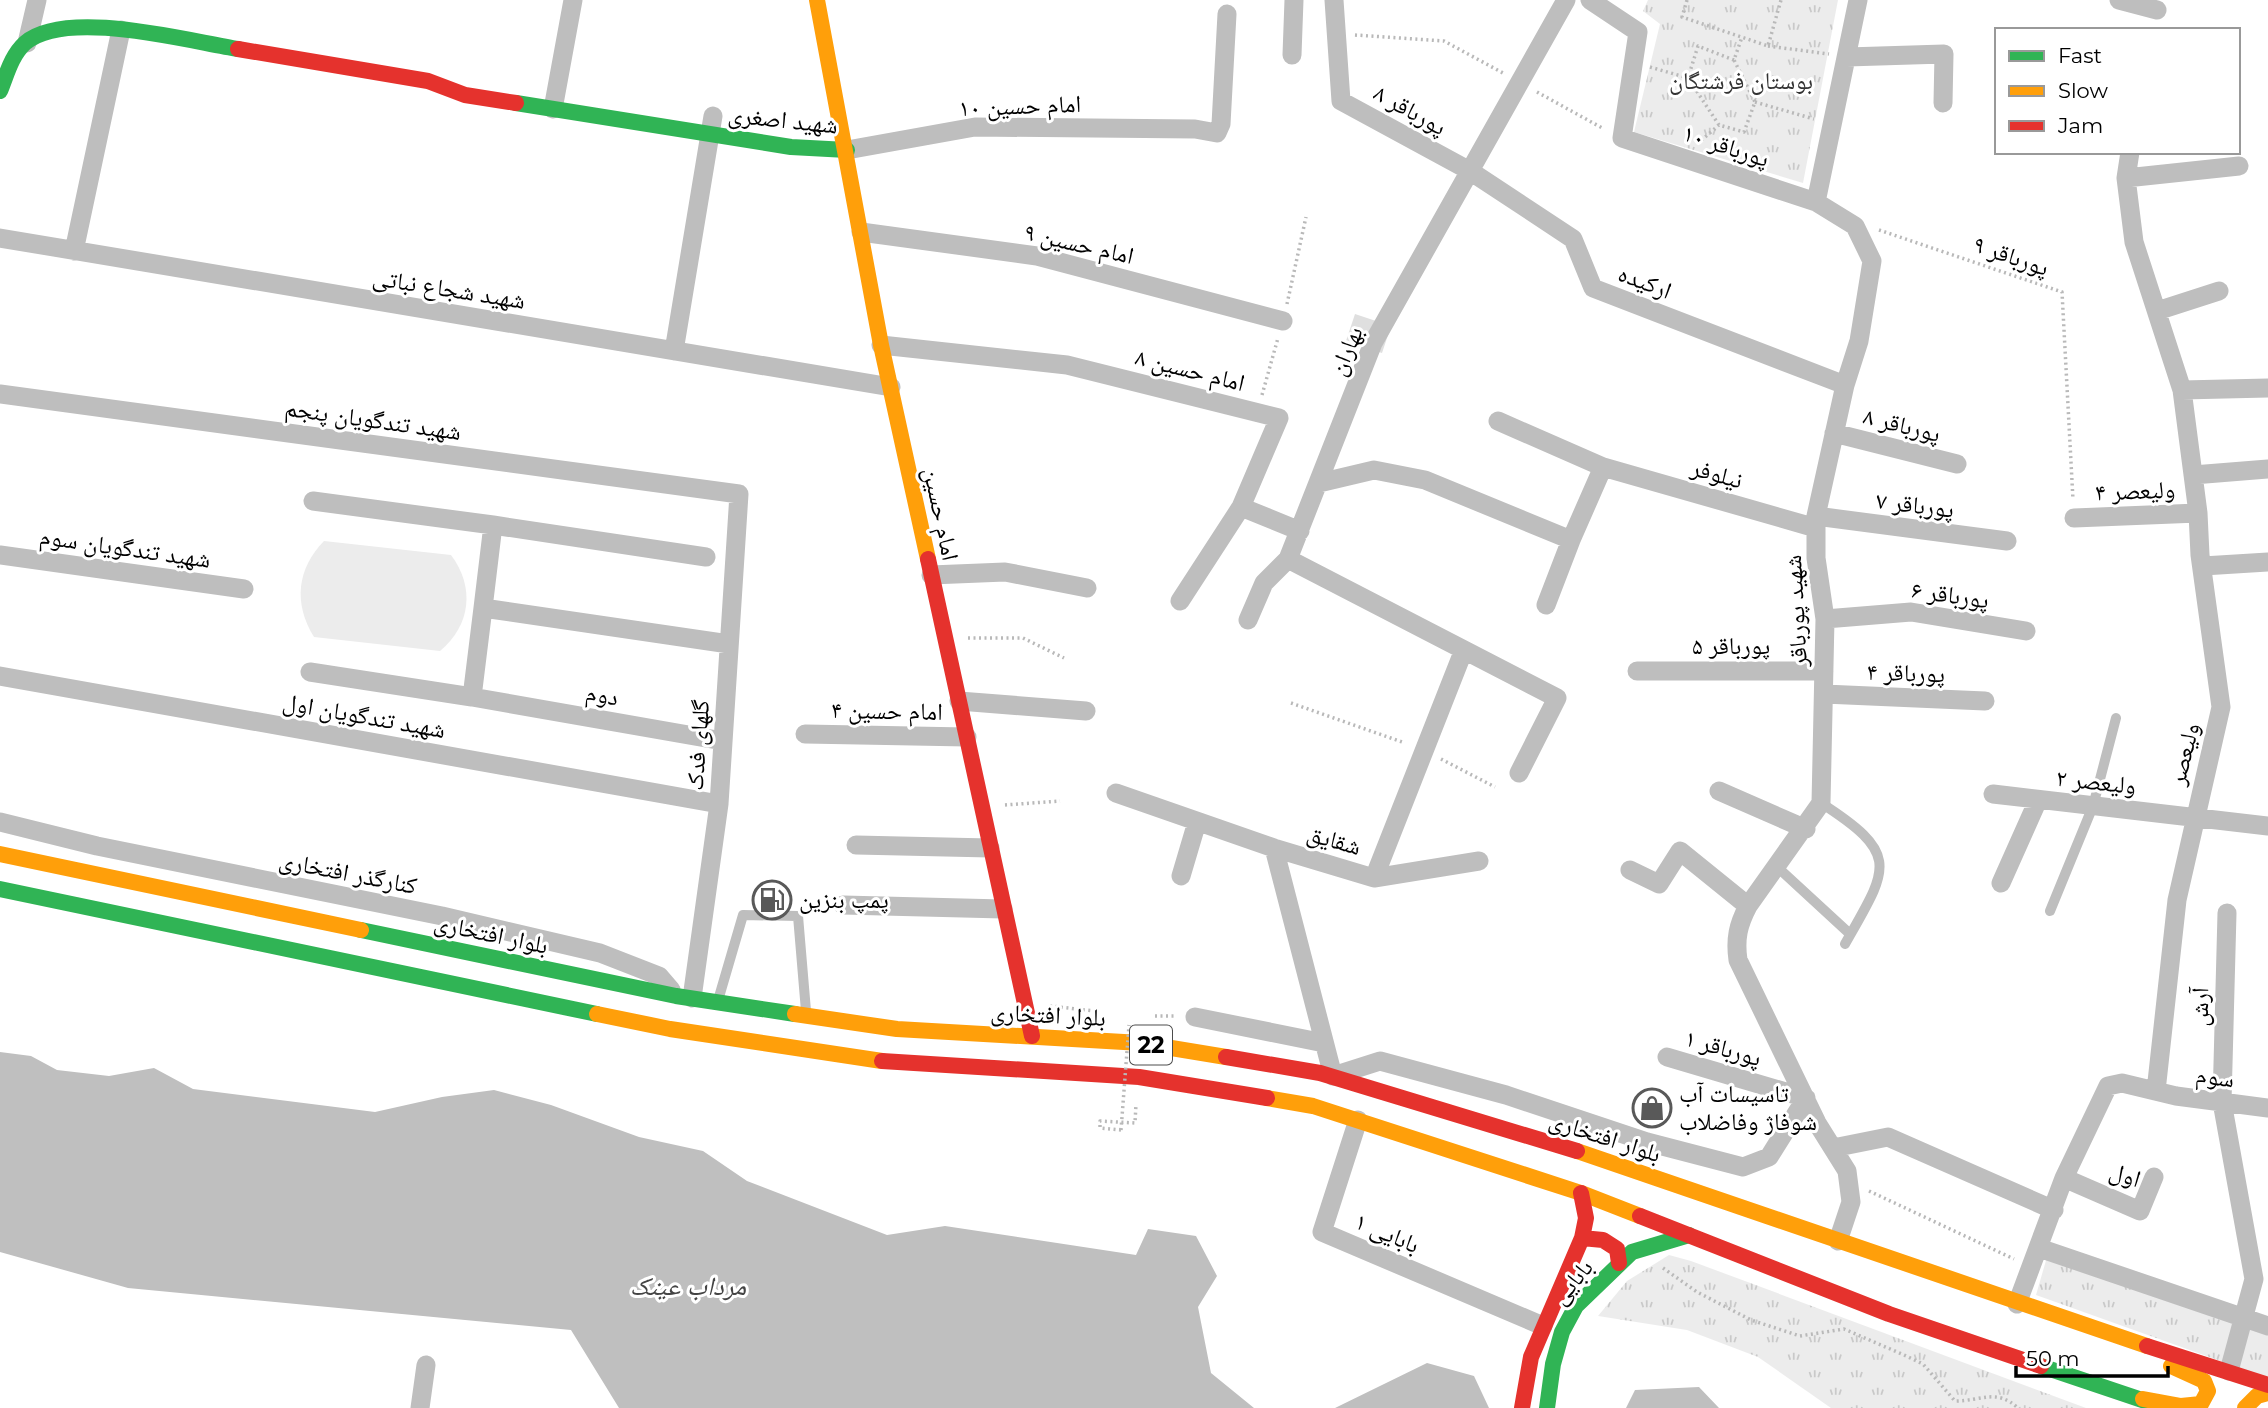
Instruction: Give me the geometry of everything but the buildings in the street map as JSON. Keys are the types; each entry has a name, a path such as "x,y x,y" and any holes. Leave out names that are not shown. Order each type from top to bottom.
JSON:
{"main road":[{"name":"امام حسین","path":"817,0 847,150 881,345 1032,1037"},
{"name":"شهید اصغری","path":"27,43 40,34 66,27 97,26 428,81 470,79 555,101 712,121 791,147 847,150"},
{"path":"0,91 18,50 27,43"},
{"name":"شهید اصغری","path":"555,101 583,97"},
{"name":"شهید اصغری","path":"803,132 847,150"},
{"name":"بلوار افتخاری","path":"0,854 684,997 897,1029 1141,1043 1333,1076 1612,1162 2017,1304 2268,1385"},
{"name":"22","path":"0,889 670,1029 894,1063 1139,1077 1313,1106 1581,1193 1889,1314 2166,1408"},
{"name":"بابایی","path":"1522,1408 1531,1357 1582,1238 1586,1218 1581,1193"},
{"name":"بابایی","path":"1547,1408 1553,1364 1562,1332 1576,1306 1619,1263 1639,1251 1689,1235"},
{"path":"1582,1238 1602,1240 1617,1249 1619,1263"},
{"path":"2119,1337 2159,1361 2204,1381 2208,1391 2202,1404 2192,1407 2139,1398"},
{"path":"2245,1408 2257,1396 2268,1393"}],"street":[{"path":"27,43 37,0"},
{"path":"555,101 573,0"},
{"path":"1292,55 1294,0"},
{"name":"پورباقر ۸","path":"1334,0 1341,101 1470,171"},
{"name":"بهاران","path":"1288,559 1373,343 1566,0"},
{"path":"1590,0 1638,32 1622,138"},
{"path":"1816,202 1858,0"},
{"path":"2119,0 2159,5 2154,28"},
{"name":"امام حسین ۱۰","path":"847,150 975,127 1195,129 1217,133 1222,124 1227,14"},
{"path":"74,251 121,30"},
{"path":"1847,57 1944,54 1943,103"},
{"path":"674,351 712,121"},
{"name":"پورباقر ۱۰","path":"1622,138 1816,202"},
{"name":"ولیعصر","path":"2130,154 2126,178 2134,242 2182,390 2221,706 2177,900 2156,1091"},
{"path":"2126,178 2239,166"},
{"name":"ارکیده","path":"1470,171 1573,239 1593,288 1845,385"},
{"name":"شهید پورباقر","path":"1816,202 1855,226 1872,261 1859,341 1845,385 1816,522 1816,558 1825,618 1821,803 1806,828 1775,865 1748,906 1740,921 1736,941 1738,960 1806,1098 1847,1171 1852,1202 1838,1241"},
{"name":"امام حسین ۹","path":"861,232 1037,256 1283,321"},
{"name":"شهید شجاع نباتی","path":"0,238 891,387"},
{"path":"2157,311 2219,291"},
{"name":"امام حسین ۸","path":"881,345 1067,365 1279,418 1241,507 1180,601"},
{"path":"2182,390 2268,388"},
{"name":"شهید تندگویان پنجم","path":"0,394 739,494"},
{"name":"نیلوفر","path":"1497,421 1603,467 1816,522"},
{"name":"پورباقر ۸","path":"1835,433 1957,464"},
{"path":"1546,605 1603,467"},
{"path":"2193,475 2268,469"},
{"path":"1319,483 1374,470 1425,480 1571,540"},
{"name":"گلهای فدک","path":"684,997 719,804 739,494"},
{"path":"313,502 493,525 706,557"},
{"path":"1241,507 1300,531"},
{"name":"ولیعصر ۴","path":"2074,518 2198,513"},
{"name":"پورباقر ۷","path":"1816,522 2007,541"},
{"path":"472,698 493,525"},
{"name":"شهید تندگویان سوم","path":"0,555 244,589"},
{"path":"1248,620 1264,583 1288,559 1556,698 1520,774"},
{"path":"2203,566 2268,562"},
{"path":"931,575 1005,572 1087,588"},
{"path":"483,608 729,643"},
{"name":"پورباقر ۶","path":"1825,618 1911,612 2026,631"},
{"name":"شقایق","path":"1274,848 1374,878 1463,652"},
{"name":"پورباقر ۵","path":"1637,671 1825,671"},
{"name":"دوم","path":"310,672 723,741"},
{"name":"شهید تندگویان اول","path":"0,676 719,804"},
{"name":"پورباقر ۴","path":"1824,694 1985,701"},
{"path":"959,701 1086,711"},
{"name":"امام حسین ۴","path":"806,734 967,737"},
{"path":"1719,791 1806,828"},
{"path":"1116,793 1274,848"},
{"name":"ولیعصر ۲","path":"1993,794 2268,826"},
{"path":"2001,883 2038,800"},
{"name":"کنارگذر افتخاری","path":"0,822 97,846 442,916 600,953 659,976 684,997"},
{"path":"1181,876 1197,822"},
{"path":"856,845 990,848"},
{"name":"شقایق","path":"1274,848 1333,1076"},
{"path":"1630,870 1659,884 1680,851 1748,906"},
{"path":"1374,878 1479,861"},
{"path":"843,905 1003,909"},
{"name":"آرش","path":"2227,913 2222,1102 2254,1279 2229,1371"},
{"path":"1195,1017 1324,1043"},
{"name":"پورباقر ۱","path":"1667,1057 1806,1098"},
{"path":"1333,1076 1380,1061 1506,1095 1647,1142 1744,1167 1769,1157 1806,1098"},
{"path":"2017,1304 2064,1178 2108,1086 2122,1083 2156,1091"},
{"name":"سوم","path":"2156,1091 2268,1108"},
{"name":"بابایی ۱","path":"1358,1120 1322,1232 1543,1326"},
{"path":"1833,1148 1888,1137 2054,1210"},
{"name":"اول","path":"2064,1178 2140,1211 2154,1177"},
{"path":"2039,1248 2268,1326"},
{"path":"420,1408 426,1365"}],"lane":[{"path":"2050,911 2094,806 2116,718"},
{"path":"1775,865 1848,939 1872,898 1880,872 1878,853 1859,828 1821,803"},
{"path":"718,1002 743,915 799,916 806,1015"}],"path":[{"path":"1687,0 1682,17 1768,46 1847,57"},
{"path":"1768,46 1782,0"},
{"path":"1336,34 1444,41 1622,138"},
{"path":"1734,60 1742,37"},
{"path":"1633,61 1688,78 1719,125 1744,132 1755,102 1734,60 1698,46 1688,78"},
{"path":"1755,102 1833,125"},
{"name":"پورباقر ۹","path":"1873,227 2062,292 2074,518"},
{"path":"945,638 1023,638 1064,658"},
{"path":"1291,703 1423,750 1495,787"},
{"path":"982,807 1059,801"},
{"path":"1142,1016 1195,1017"},
{"path":"1129,1025 1121,1130 1100,1128 1100,1121 1135,1123"},
{"path":"1639,1251 1697,1292 1751,1320 1800,1336 1844,1329 1923,1364 1955,1401 1978,1401 1993,1395 2007,1398 2018,1408"}],"green space":[{"name":"بوستان فرشتگان","path":"1648,0 1838,0 1803,183 1634,132 1660,24 1643,11"},
{"path":"324,541 451,555 459,567 466,593 466,605 458,630 440,651 314,637 303,612 301,587 308,563"},
{"path":"1669,1255 2086,1408 1831,1408 1758,1357 1687,1330 1598,1316 1627,1281"},
{"path":"2047,1257 2268,1327 2268,1378 2036,1295"}],"water":[{"name":"مرداب عینک","path":"0,1052 31,1056 57,1070 109,1076 154,1068 193,1089 375,1112 442,1097 494,1090 551,1105 639,1137 703,1151 747,1181 887,1235 945,1226 1136,1255 1148,1229 1196,1236 1217,1276 1198,1307 1211,1373 1254,1408 619,1408 571,1330 128,1288 0,1252"},
{"path":"1427,1363 1474,1376 1489,1408 1335,1408"},
{"path":"1699,1387 1719,1408 1626,1408 1635,1390"}],"traffic: fast":[{"path":"0,91 13,59 25,43 44,33 68,28 128,30 238,49"},
{"path":"516,103 791,147 847,150"},
{"path":"0,889 597,1014"},
{"path":"361,930 676,996 795,1014"},
{"path":"1547,1408 1553,1364 1562,1332 1576,1306 1632,1252 1689,1235"},
{"path":"2041,1366 2166,1408"}],"traffic: slow":[{"path":"817,0 881,345 928,559"},
{"path":"0,854 361,930"},
{"path":"597,1014 670,1029 882,1061"},
{"path":"795,1014 897,1029 1141,1043 1226,1057"},
{"path":"1267,1098 1313,1106 1581,1193 1640,1216"},
{"path":"1577,1151 2147,1346"},
{"path":"2143,1399 2181,1406 2201,1404 2208,1391 2204,1381 2171,1366"},
{"path":"2245,1408 2257,1396 2268,1393"}],"traffic: jam":[{"path":"238,49 428,81 465,95 516,103"},
{"path":"928,559 1032,1036"},
{"path":"1226,1057 1320,1073 1577,1151"},
{"path":"882,1061 1139,1077 1267,1098"},
{"path":"1522,1408 1531,1357 1582,1238 1586,1218 1581,1193"},
{"path":"1640,1216 1889,1314 2041,1366"},
{"path":"1582,1238 1603,1240 1617,1249 1619,1263"},
{"path":"2147,1346 2268,1385"}],"place":[{"name":"پمپ بنزین","path":"772,900"},
{"name":"تاسیسات آب شوفاژ وفاضلاب","path":"1652,1108"}]}
